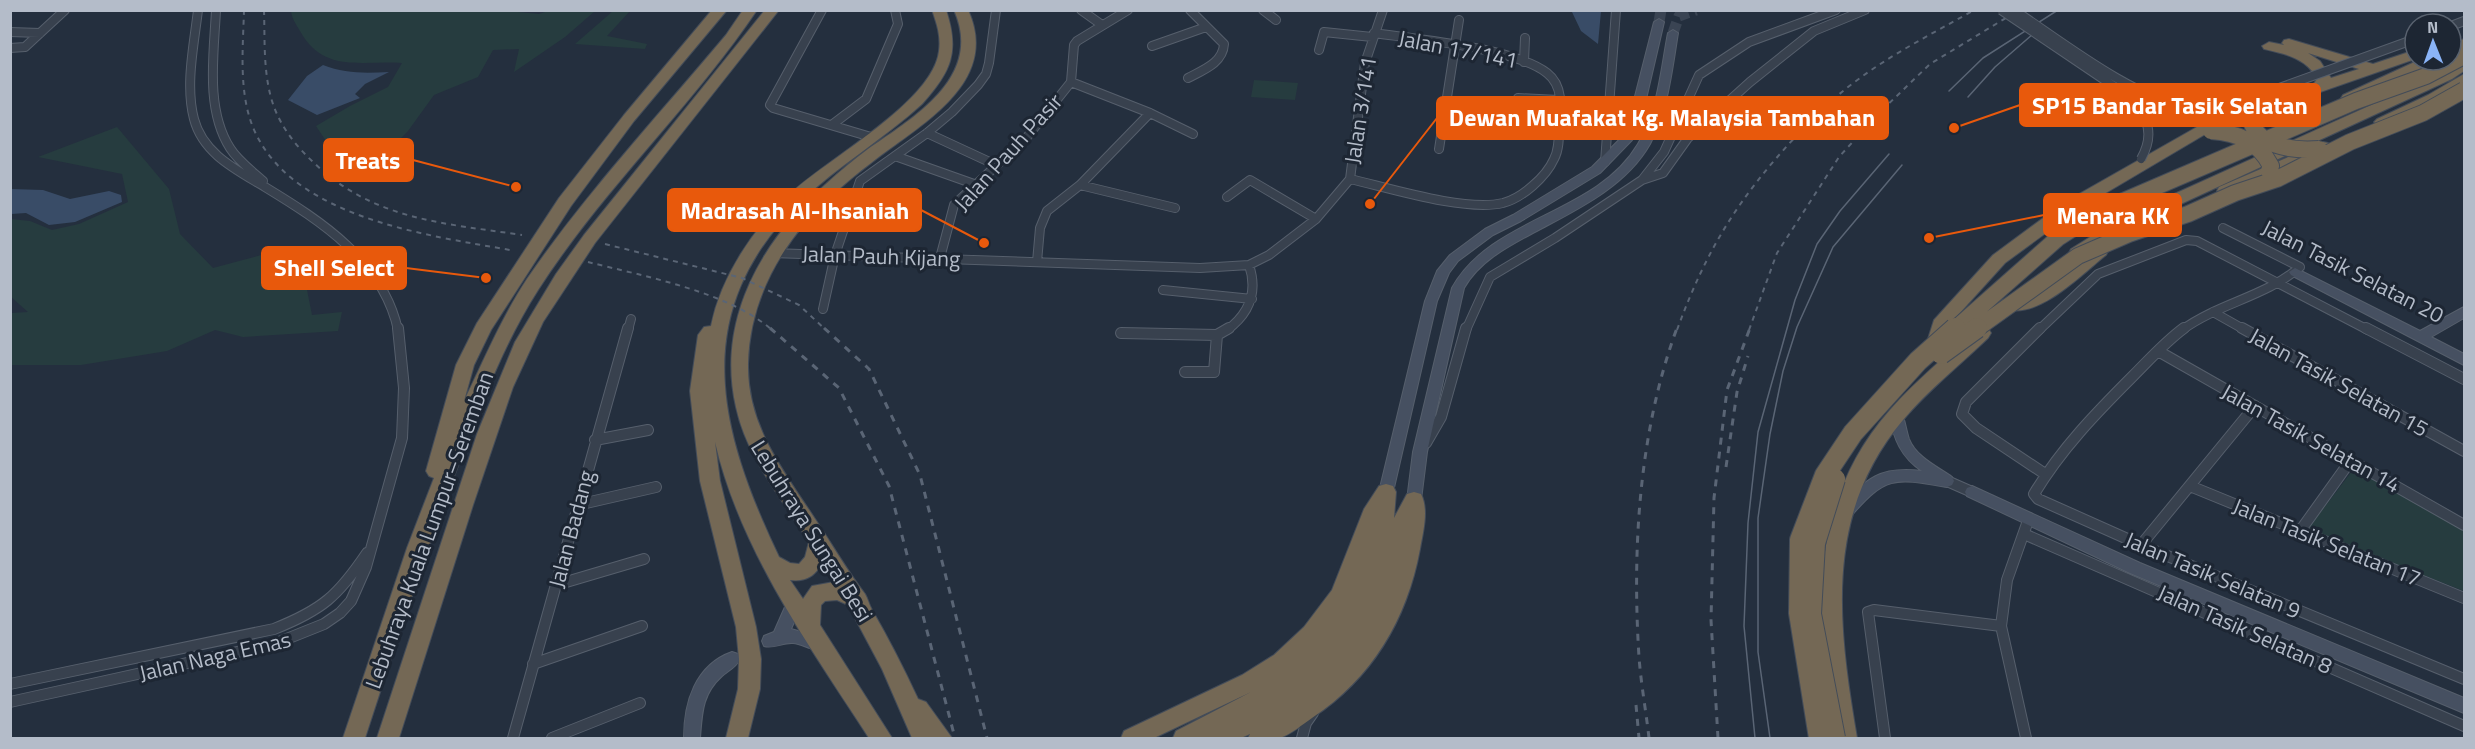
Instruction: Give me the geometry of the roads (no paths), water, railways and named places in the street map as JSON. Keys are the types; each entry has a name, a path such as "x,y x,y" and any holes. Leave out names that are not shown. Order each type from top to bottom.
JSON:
{"highway":[{"path":"417,548 457,390 465,365 483,328 565,202 720,10"},
{"name":"Lebuhraya Kuala Lumpur–Seremban","path":"388,738 483,445 507,379 534,323 575,258 619,200 741,54 772,10"},
{"name":"Lebuhraya Sungai Besi","path":"881,738 794,603 771,563 746,506 728,455 717,408 714,367 721,318 743,263 765,231 815,179 910,108 931,87 944,62 948,35 939,10"},
{"name":"Lebuhraya Sungai Besi","path":"922,738 906,694 857,600 761,453 741,395 738,363 741,329 749,300 772,253 789,230 830,188 927,116 954,84 966,62 969,33 961,10"},
{"path":"670,70 713,44 748,14"},
{"name":"Lebuhraya Kuala Lumpur–Seremban","path":"354,738 417,548 490,362 533,284 594,202 748,14"},
{"path":"2289,44 2353,64 2378,67"},
{"path":"2269,46 2313,61 2324,79 2318,89"},
{"path":"1819,738 1799,613 1800,540 1825,475 1853,432 1918,361 2058,238 2100,211 2356,101 2426,76 2464,56"},
{"path":"1936,342 1940,324 1999,259 2071,206 2231,117 2256,111 2403,58"},
{"path":"1846,738 1831,641 1829,600 1831,559 1839,519 1856,476 1884,430 1896,415 2013,305 2087,245 2125,223 2447,76 2464,65"},
{"path":"1812,738 1804,690 1798,626 1798,557 1808,508 1834,450 1859,412 1936,342 2047,247 2084,219 2120,200 2404,72"},
{"path":"2013,305 2037,300 2100,252 2179,211 2392,118 2433,98 2464,78"},
{"path":"1835,738 1811,614 1815,543 1835,478 1863,437 1925,365 2078,256 2129,234 2188,214 2235,193 2277,179 2350,142 2423,112 2464,90"},
{"path":"2256,111 2249,122 2253,130 2272,143 2299,150 2319,149"},
{"path":"2205,132 2241,135 2255,143 2267,156 2271,166 2269,171"},
{"path":"721,318 707,335 701,364 699,391 710,481 746,627 750,659 749,689 737,738"},
{"path":"1215,732 1298,673 1327,648 1349,619 1365,590 1386,517 1386,492"},
{"path":"1132,738 1250,682 1282,662 1311,634 1340,595 1371,515 1386,492"},
{"path":"1259,738 1320,701 1358,668 1389,623 1402,586 1416,520 1414,500"},
{"path":"1184,738 1215,732 1280,706 1307,688 1335,662 1361,628 1380,596 1403,515 1414,500"},
{"path":"771,563 792,573 803,572 813,565 819,541"},
{"path":"810,626 811,603 819,592 839,591 857,600"},
{"path":"906,694 941,738"}],"street":[{"path":"10,48 25,47 65,10"},
{"name":"Jalan Naga Emas","path":"10,702 310,634 336,619 353,600 365,575 402,436 401,341 389,299 366,267 339,236 222,159 207,146 192,114 190,85 198,10"},
{"name":"Jalan Naga Emas","path":"216,10 214,93 220,123 230,147 275,193"},
{"path":"822,10 770,105 772,108 871,137"},
{"path":"833,124 866,99 898,24 895,10"},
{"path":"823,309 835,255 860,182 952,112 986,75 996,10"},
{"path":"1081,10 1102,25"},
{"name":"Jalan Pauh Pasir","path":"940,258 954,205 1027,137 1071,82 1074,45 1077,41 1128,10"},
{"path":"1188,78 1224,55 1224,44 1191,10"},
{"path":"1263,10 1276,20"},
{"name":"Jalan 3/141","path":"1135,266 1228,268 1249,265 1269,255 1316,219 1350,179 1365,63 1383,10"},
{"path":"1605,162 1616,10"},
{"path":"1642,180 1664,152 1699,75 1749,42 1836,10"},
{"path":"1420,452 1441,417 1467,325 1490,277 1556,238 1642,180 1663,173 1688,138 1750,82 1814,31 1865,10"},
{"path":"2001,10 2118,89 2132,101 2148,124 2150,132 2148,149 2141,159 2071,206"},
{"path":"2014,10 2143,93 2177,106 2198,110 2224,108 2403,43"},
{"path":"1439,149 1459,20"},
{"path":"1386,492 1431,301 1443,271 1454,258 1474,242 1582,180 1605,162 1628,136 1637,112 1659,22"},
{"path":"1152,46 1206,27"},
{"path":"10,32 40,33"},
{"name":"Jalan 17/141","path":"1319,50 1324,32 1373,35 1455,45 1524,62 1552,77 1558,86 1559,133 1556,158 1552,165 1512,200 1503,203 1476,204 1350,179"},
{"path":"1414,500 1420,452 1458,288 1463,278 1486,255 1597,190 1624,171 1644,144 1657,112 1673,33"},
{"path":"1524,62 1525,38"},
{"path":"1071,82 1150,113 1193,134"},
{"path":"1518,99 1559,100"},
{"path":"1037,262 1040,228 1047,211 1080,185 1150,113"},
{"path":"1508,128 1559,133"},
{"path":"927,132 996,165"},
{"path":"895,156 974,184"},
{"path":"1227,197 1250,180 1316,219"},
{"path":"1080,185 1175,208"},
{"name":"Jalan Tasik Selatan 20","path":"2223,228 2399,322 2464,351"},
{"path":"2045,474 1976,428 1962,414 1966,402 2019,348 2098,274 2186,240 2192,240 2281,283 2464,379"},
{"name":"Jalan Pauh Kijang","path":"772,253 1135,266"},
{"path":"1121,333 1217,334 1235,325 1252,299 1255,286 1249,265"},
{"path":"2297,269 2281,283 2213,312 2182,330 2098,411 2052,462 2034,494 2141,545 2464,679"},
{"path":"1163,290 1191,290 1210,296 1252,299"},
{"name":"Jalan Tasik Selatan 15","path":"2213,312 2464,451"},
{"path":"2425,335 2464,312"},
{"name":"Jalan Badang","path":"513,738 595,440 631,319"},
{"path":"1185,372 1214,372 1217,334"},
{"name":"Jalan Tasik Selatan 20","path":"2425,335 2464,360"},
{"name":"Jalan Tasik Selatan 14","path":"2158,351 2464,525"},
{"path":"2141,545 2255,406"},
{"name":"Jalan Tasik Selatan 9","path":"1896,415 1899,433 1908,453 1947,481 2135,568 2464,706"},
{"path":"595,440 648,430"},
{"path":"2300,531 2351,460"},
{"name":"Jalan Tasik Selatan 9","path":"1839,519 1869,486 1878,481 1891,477 1920,477 1947,481"},
{"name":"Jalan Tasik Selatan 17","path":"2190,486 2464,598"},
{"path":"577,506 656,487"},
{"path":"2026,738 2001,626 2007,580 2029,518"},
{"name":"Jalan Tasik Selatan 8","path":"2024,534 2464,726"},
{"name":"Jalan Naga Emas","path":"10,684 274,629 308,616 334,598 372,546"},
{"path":"556,585 644,559"},
{"path":"794,603 776,638 801,636 822,645"},
{"path":"1885,738 1868,612 1874,610 2001,626"},
{"path":"533,664 642,627"},
{"path":"692,738 693,706 698,690 711,674 732,659"},
{"path":"1302,738 1306,723 1320,701"},
{"path":"552,738 640,703"}],"water":[{"path":"1555,11 1601,11 1598,44 1581,31 1572,12"},
{"path":"323,65 364,73 389,72 365,84 355,94 360,98 317,115 288,100 307,76"},
{"path":"10,189 43,190 70,199 109,191 121,195 122,202 75,222 49,225 26,213 11,214"}],"tunnel":[{"path":"1659,22 1661,10"},
{"path":"1673,33 1679,16 1696,10"}],"tram line":[{"path":"1949,91 1983,58 2058,10"},
{"path":"1968,97 1995,67 2033,34"},
{"path":"1755,738 1744,626 1748,523 1758,432 1795,300 1817,244 1840,211 1889,154"},
{"path":"1770,738 1758,652 1758,518 1770,434 1783,371 1797,327 1833,247 1902,165"}],"railway":[{"path":"244,10 243,72 250,118 255,132 274,161 300,185 331,203 366,218 403,229 510,250"},
{"path":"264,10 266,67 272,101 288,133 312,161 335,181 359,196 384,207 436,222 522,235"},
{"path":"1677,330 1700,274 1727,225 1759,179 1799,133 1826,106 1870,71 1974,10"},
{"path":"1749,330 1777,253 1839,157 1878,114 1930,64 2019,10"},
{"path":"605,244 742,278 799,305 826,330"},
{"path":"588,262 709,295 733,305 772,330"},
{"path":"770,328 839,388 889,486 955,738"},
{"path":"824,328 869,369 920,475 987,738"},
{"path":"1649,738 1639,657 1638,532 1646,449 1664,367 1677,328"},
{"path":"1718,738 1711,620 1714,498 1727,390 1750,328"},
{"path":"1726,467 1737,392 1748,356"},
{"path":"1636,705 1639,738"}],"place":[{"name":"SP15 Bandar Tasik Selatan","path":"1954,128"},
{"name":"Treats","path":"516,187"},
{"name":"Dewan Muafakat Kg. Malaysia Tambahan","path":"1370,204"},
{"name":"Menara KK","path":"1929,238"},
{"name":"Madrasah Al-Ihsaniah","path":"984,243"},
{"name":"Shell Select","path":"486,278"}]}
